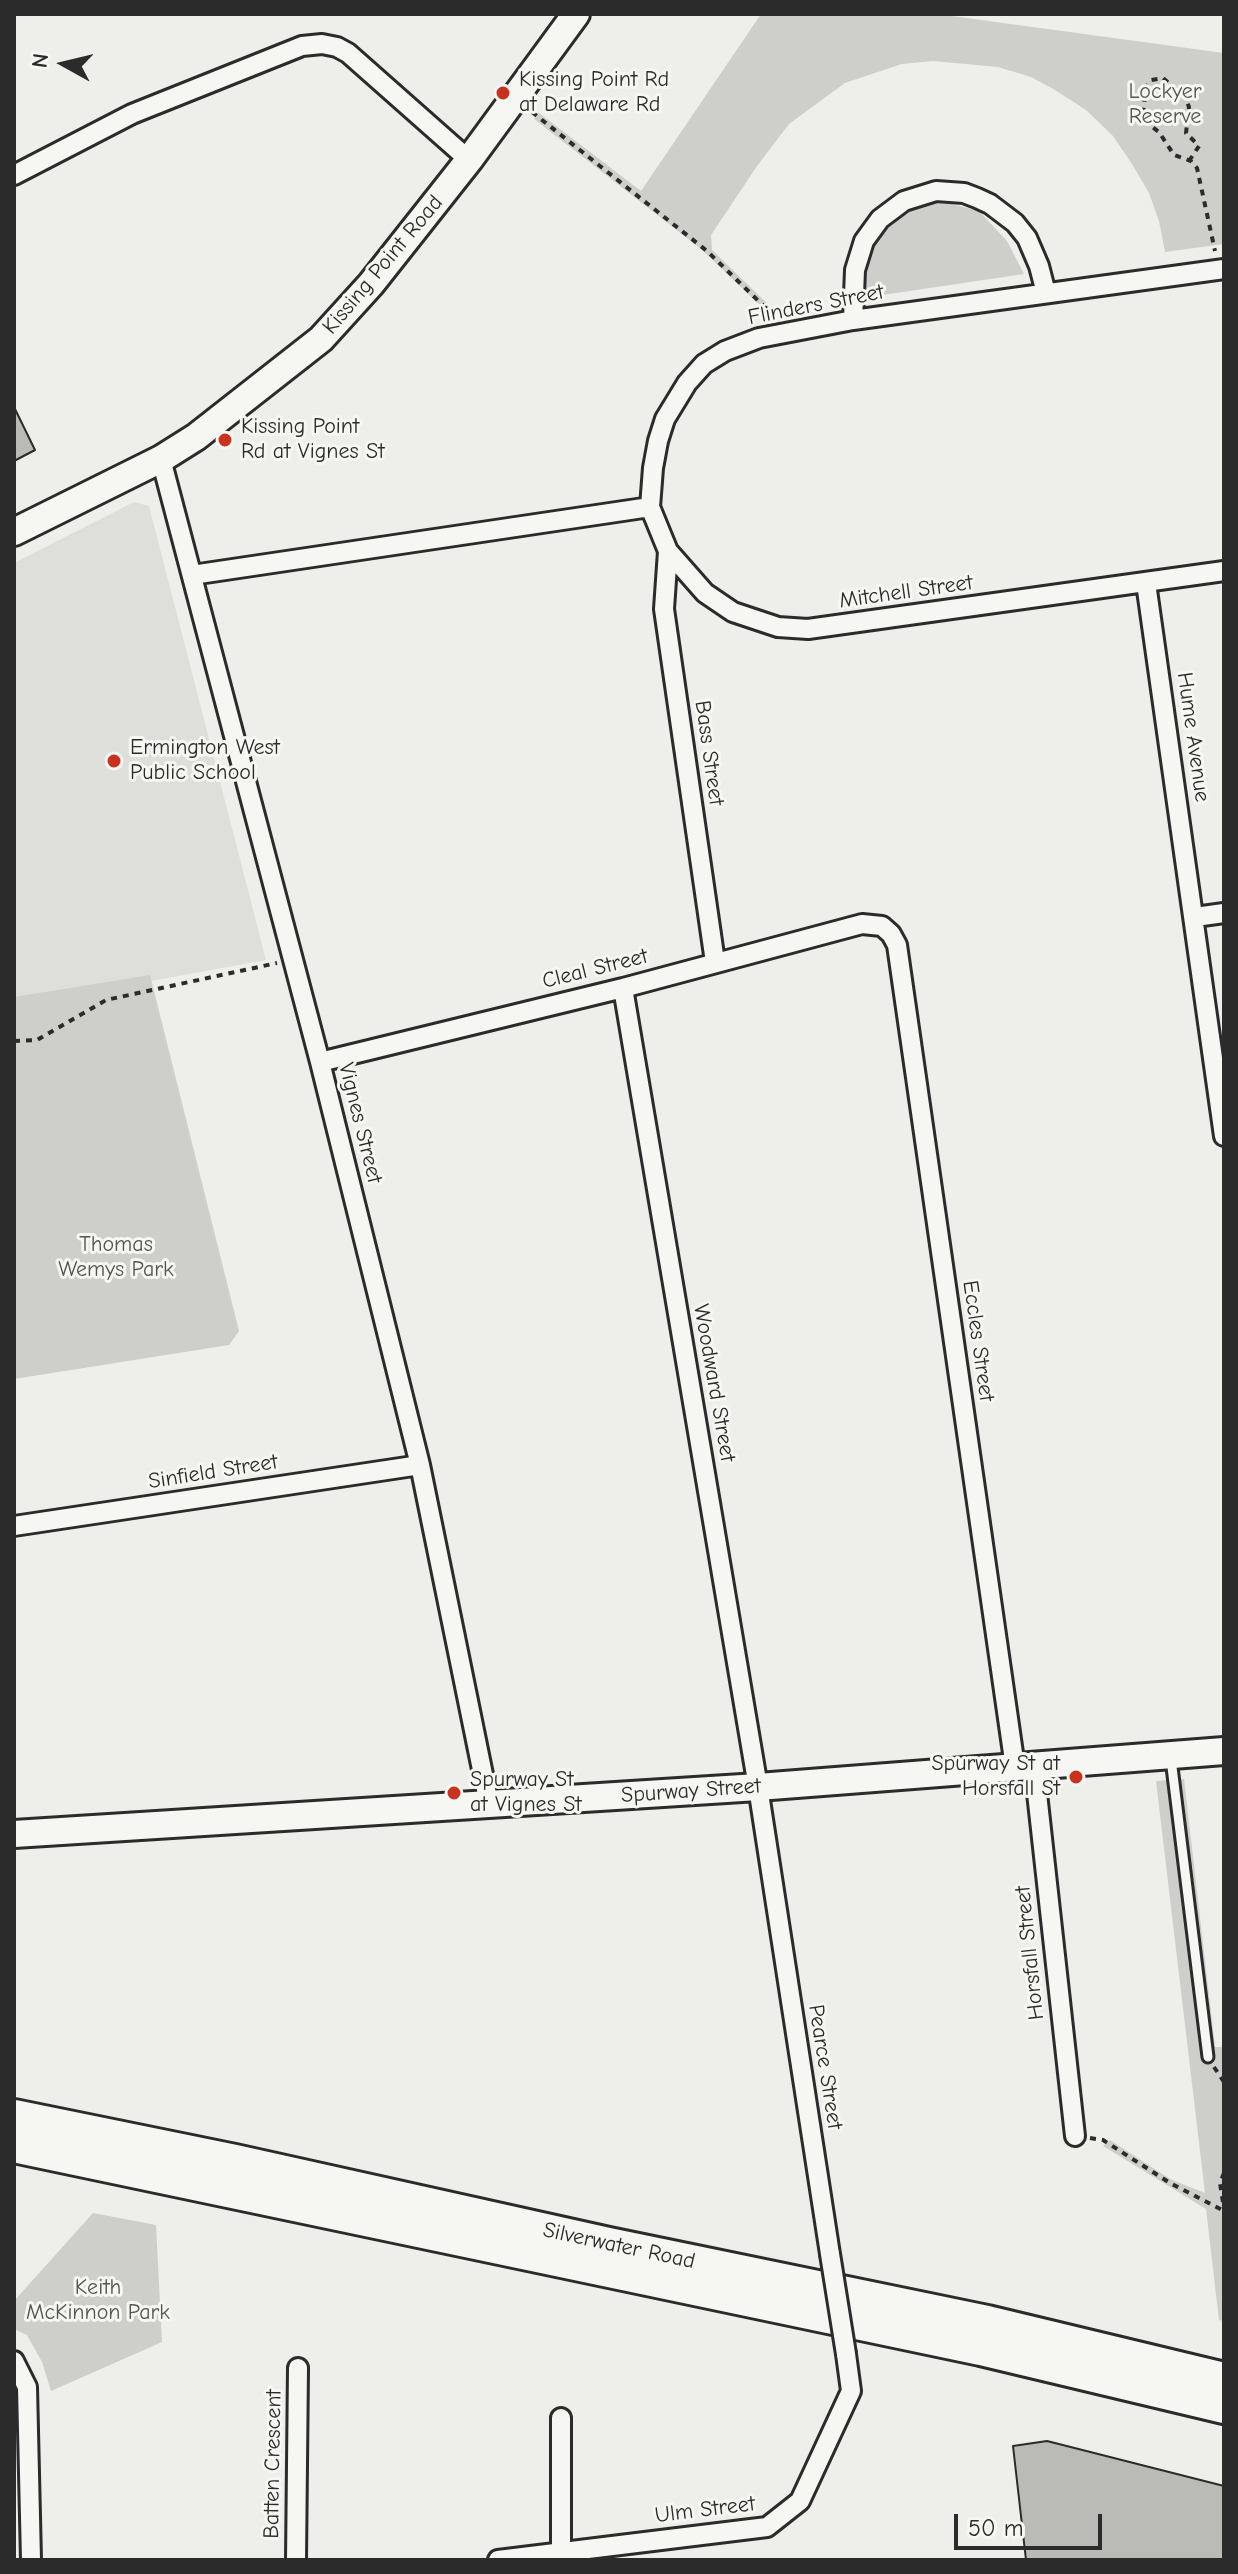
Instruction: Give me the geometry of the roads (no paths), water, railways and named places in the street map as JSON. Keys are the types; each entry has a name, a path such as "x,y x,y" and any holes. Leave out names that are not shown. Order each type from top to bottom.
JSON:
{"highway":[{"name":"Silverwater Road","path":"14,2117 987,2323 1224,2380"},
{"name":"Silverwater Road","path":"14,2145 981,2348 1224,2406"}],"street":[{"name":"Kissing Point Road","path":"14,532 161,459 196,437 241,405 321,339 371,284 469,160 576,14"},
{"path":"14,175 132,114 302,46 322,44 348,53 469,160"},
{"path":"853,320 855,270 864,241 880,219 904,201 936,191 964,193 977,198 1015,223 1027,238 1046,293"},
{"name":"Flinders Street","path":"650,507 653,468 665,419 687,383 704,364 725,351 759,338 853,320 1221,269"},
{"name":"Vignes Street","path":"161,459 294,960 420,1465 489,1804"},
{"path":"192,575 650,507"},
{"name":"Mitchell Street","path":"650,507 668,551 705,593 733,612 778,627 808,629 1224,571"},
{"name":"Bass Street","path":"668,551 664,609 715,962"},
{"name":"Hume Avenue","path":"1146,583 1224,1136"},
{"path":"1195,917 1224,913"},
{"name":"Cleal Street","path":"320,1062 623,988 862,924 882,926"},
{"name":"Eccles Street","path":"882,926 897,945 1025,1767"},
{"name":"Woodward Street","path":"623,988 758,1787"},
{"name":"Sinfield Street","path":"14,1526 420,1465"},
{"name":"Spurway Street","path":"14,1834 758,1787 1224,1751"},
{"name":"Horsfall Street","path":"1025,1767 1075,2136"},
{"name":"Pearce Street","path":"758,1787 846,2354"},
{"name":"Ulm Street","path":"498,2560 767,2527 800,2501 851,2391 846,2354"},
{"path":"14,2361 27,2387 31,2560"},
{"name":"Batten Crescent","path":"296,2560 298,2368"},
{"path":"561,2418 561,2551"}],"lane":[{"path":"1170,1756 1208,2057"}],"place":[{"name":"Kissing Point Rd at Delaware Rd","path":"503,93"},
{"name":"Kissing Point Rd at Vignes St","path":"225,440"},
{"name":"Ermington West Public School","path":"114,761"},
{"name":"Spurway St at Horsfall St","path":"1076,1777"},
{"name":"Spurway St at Vignes St","path":"454,1793"}],"park label":[{"name":"Lockyer Reserve","path":"1165,104"},
{"name":"Thomas Wemys Park","path":"116,1258"},
{"name":"Keith McKinnon Park","path":"98,2300"}]}
